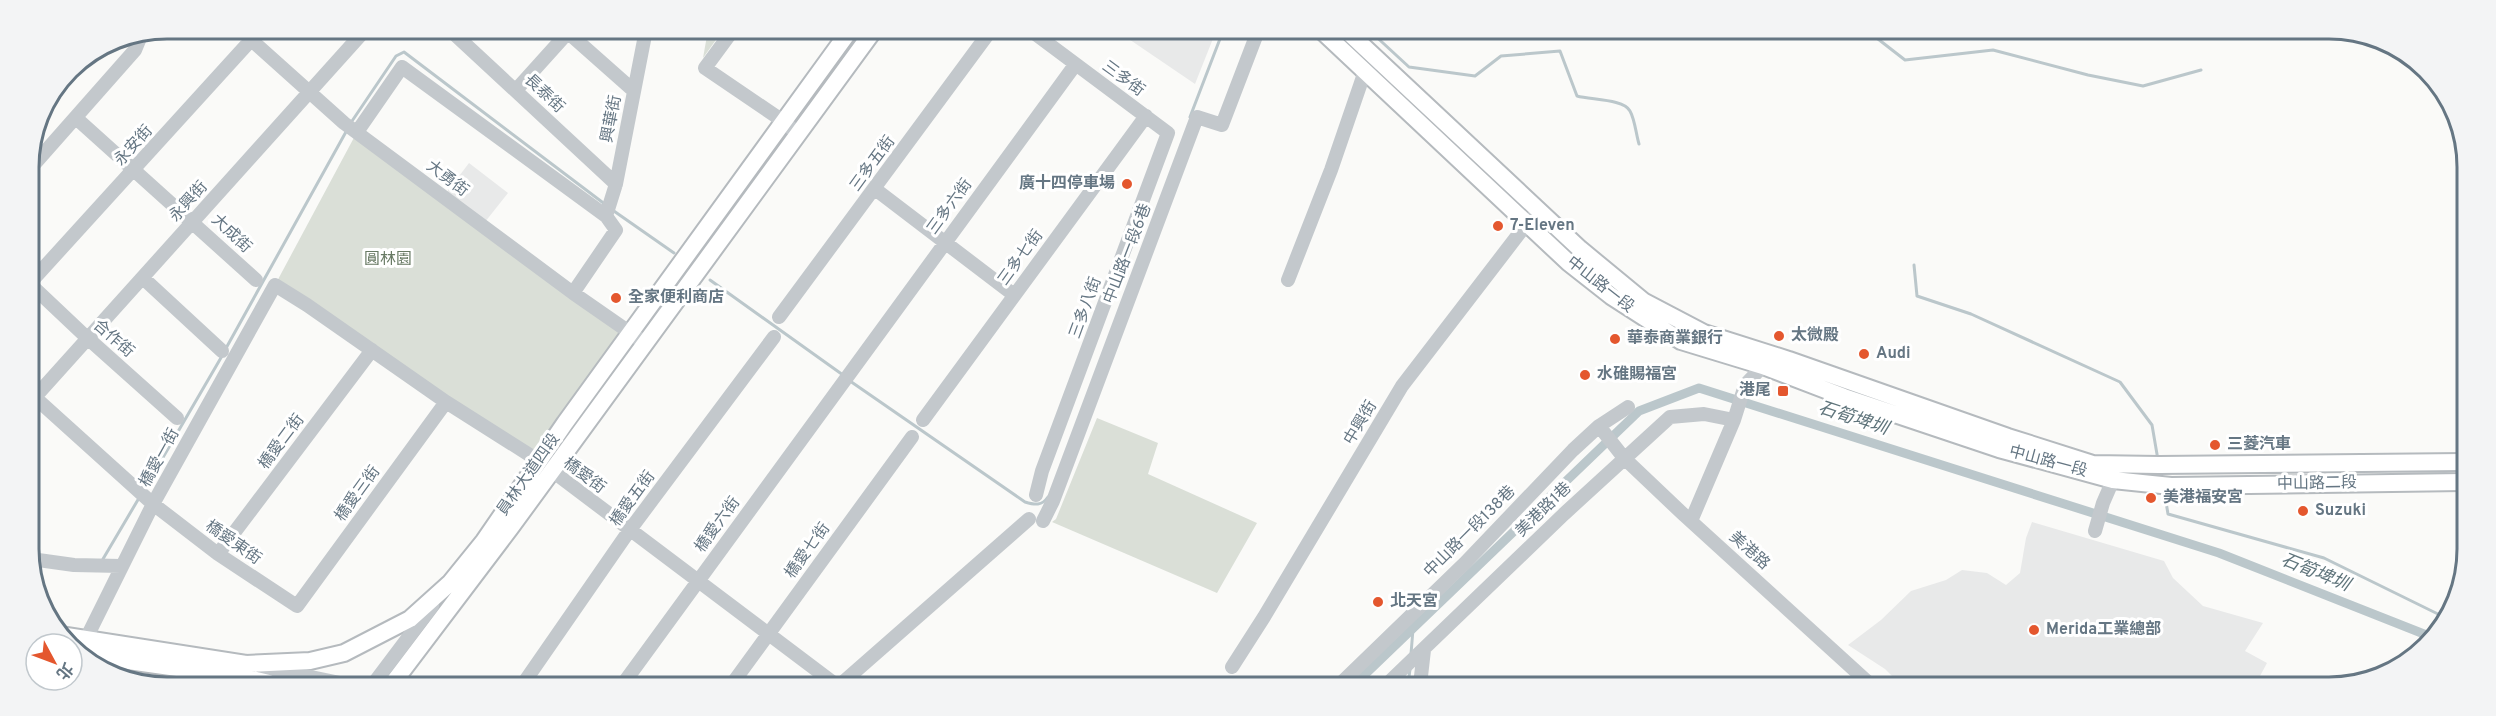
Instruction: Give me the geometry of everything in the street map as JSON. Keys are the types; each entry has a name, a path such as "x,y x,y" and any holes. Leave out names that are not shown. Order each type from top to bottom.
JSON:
{"main road":[{"name":"員林大道四段","path":"397,677 545,466 631,332 843,39"},
{"name":"員林大道四段","path":"87,648 246,664 310,661 344,653 410,619 450,583 645,343 867,39"},
{"name":"中山路一段","path":"1331,39 1534,217 1580,249 1643,301 1704,333 1790,360 2008,437 2093,464 2179,465"},
{"name":"中山路一段","path":"1355,39 1534,217 1569,262 1611,296 1681,341 1763,366 1844,397 1999,449 2113,480 2153,486"},
{"name":"中山路二段","path":"2179,465 2457,462"},
{"name":"中山路二段","path":"2153,486 2457,482"},
{"name":"員林大道四段","path":"87,649 242,677"}],"street":[{"name":"大勇街","path":"251,39 351,129 573,293 645,343"},
{"name":"永安街","path":"39,274 251,39"},
{"name":"永興街","path":"39,389 89,338 357,39"},
{"name":"長泰街","path":"460,39 616,184"},
{"path":"516,90 561,39"},
{"path":"577,39 634,91"},
{"name":"興華街","path":"608,211 616,184 644,39"},
{"path":"726,39 705,68 783,121 798,134"},
{"name":"三多五街","path":"779,317 984,39"},
{"name":"三多街","path":"1042,39 1168,133"},
{"name":"中山路一段6巷","path":"849,677 1036,520 1053,501 1197,117 1222,125 1255,39"},
{"path":"39,159 135,50 138,42"},
{"name":"三多六街","path":"840,386 1075,65"},
{"path":"351,129 402,67 608,211 616,230 573,293"},
{"path":"1288,280 1331,170 1365,71"},
{"name":"三多七街","path":"923,420 1146,116"},
{"name":"大成街","path":"76,118 256,280"},
{"name":"三多八街","path":"1036,495 1042,471 1168,133"},
{"path":"875,189 1014,295"},
{"name":"中興街","path":"1232,667 1402,386 1534,217"},
{"path":"142,278 222,351"},
{"name":"橋愛街","path":"275,285 446,402 545,466 825,677"},
{"name":"橋愛一街","path":"84,646 121,566 147,498 275,285"},
{"name":"合作街","path":"39,292 177,418"},
{"name":"橋愛五街","path":"528,677 629,531 774,337"},
{"name":"橋愛二街","path":"218,555 372,350"},
{"path":"1691,521 1736,416 1745,385 1763,366 1790,360"},
{"name":"橋愛六街","path":"628,677 840,386"},
{"name":"橋愛東街","path":"39,400 147,498 218,555 297,606"},
{"name":"橋愛三街","path":"297,606 446,402"},
{"name":"中山路一段138巷","path":"1347,677 1465,563 1599,426 1628,407"},
{"name":"美港路1巷","path":"1396,677 1624,458 1670,417 1704,414 1736,416"},
{"name":"美港路","path":"1599,426 1624,458 1862,677"},
{"name":"橋愛七街","path":"737,677 912,437"},
{"path":"2095,531 2113,480"},
{"path":"39,560 74,565 121,566"},
{"path":"377,677 450,583"},
{"path":"1419,655 1420,677"},
{"path":"246,664 310,677"}],"shaded area":[{"path":"1129,39 1213,39 1195,84"},
{"path":"469,163 508,193 485,222 447,192"},
{"path":"2032,522 2164,561 2173,578 2203,606 2263,623 2245,651 2267,663 2259,677 1893,677 1885,669 1848,645 1881,620 1911,591 1946,580 1962,570 1987,573 2006,585 2020,573 2026,538"}],"green space":[{"path":"706,39 717,39 703,58"},
{"name":"圓林園","path":"357,132 631,332 539,461 275,285"},
{"path":"1097,418 1158,443 1148,474 1257,523 1217,593 1052,522 1056,519"}],"waterway":[{"path":"1190,117 1220,39"},
{"path":"1379,39 1409,67 1475,76 1501,56 1560,51 1577,96 1614,102 1627,107 1633,119 1639,144"},
{"path":"1878,39 1905,60 1993,50 2088,75 2143,86 2201,70"},
{"path":"350,124 396,56 404,52 606,205"},
{"path":"225,350 347,130"},
{"path":"611,209 674,253"},
{"path":"1914,265 1917,296 1971,314 2120,382 2152,425 2158,460"},
{"path":"710,280 843,375"},
{"path":"144,490 222,356"},
{"path":"850,381 1025,502 1038,504 1048,497"},
{"name":"石筍埤圳","path":"1362,677 1639,411 1699,388 2219,553 2425,634"},
{"path":"2164,490 2168,514 2324,558 2439,614"},
{"path":"103,559 139,498"},
{"path":"1411,654 1413,629"},
{"path":"1409,677 1410,669"}],"place":[{"name":"廣十四停車場","path":"1127,184"},
{"name":"7-Eleven","path":"1498,226"},
{"name":"全家便利商店","path":"616,298"},
{"name":"太微殿","path":"1779,336"},
{"name":"華泰商業銀行","path":"1615,339"},
{"name":"Audi","path":"1864,354"},
{"name":"水碓賜福宮","path":"1585,375"},
{"name":"港尾","path":"1783,391"},
{"name":"三菱汽車","path":"2215,445"},
{"name":"美港福安宮","path":"2151,498"},
{"name":"Suzuki","path":"2303,511"},
{"name":"北天宮","path":"1378,602"},
{"name":"Merida工業總部","path":"2034,630"}]}
